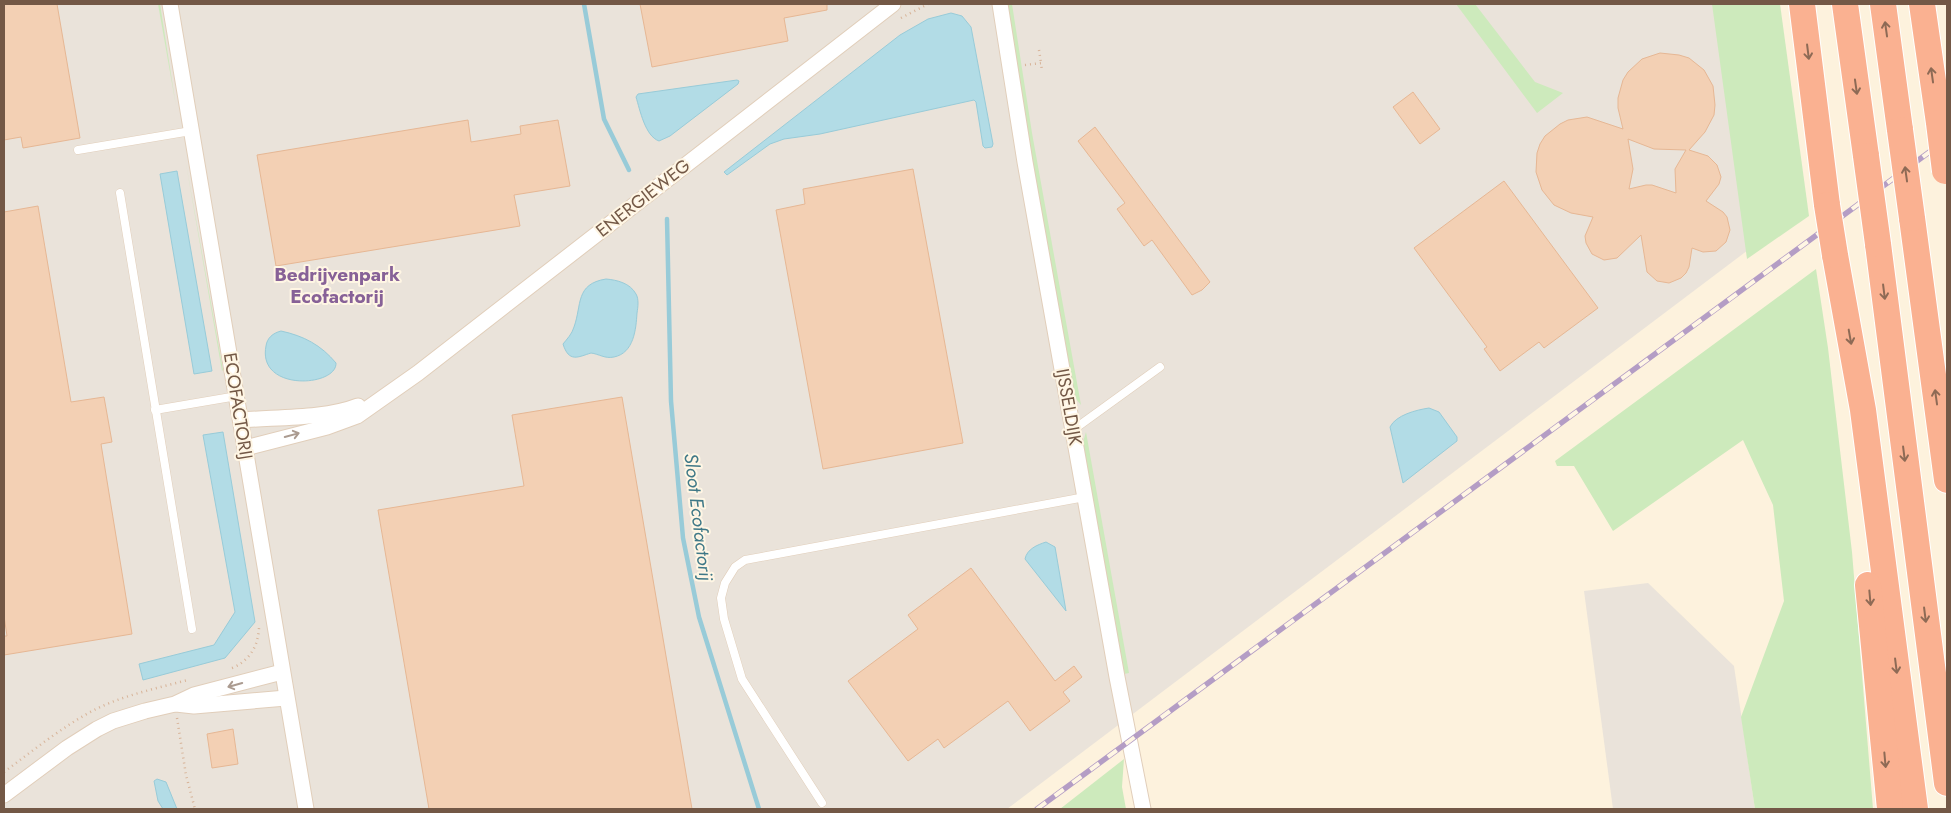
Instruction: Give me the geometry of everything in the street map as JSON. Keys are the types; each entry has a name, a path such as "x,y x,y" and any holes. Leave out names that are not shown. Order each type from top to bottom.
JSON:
{"highway":[{"path":"1802,4 1827,205 1863,410 1915,809"},
{"path":"1845,4 1878,244 1947,783"},
{"path":"1883,4 1947,480"},
{"path":"1922,4 1946,179"},
{"path":"1863,410 1861,502 1890,809"}],"street":[{"name":"ECOFACTORIJ","path":"170,4 306,809"},
{"name":"ENERGIEWEG","path":"245,448 326,427 357,416 392,392 893,4"},
{"name":"IJSSELDIJK","path":"1000,4 1027,171 1073,430 1143,809"},
{"name":"ENERGIEWEG","path":"241,420 347,410 392,392"},
{"path":"4,795 67,748 97,729 129,715 175,704 194,696 282,672"},
{"path":"175,704 194,706 286,698"}],"lane":[{"path":"78,150 191,131"},
{"path":"120,193 192,629"},
{"path":"1073,430 1160,367"},
{"path":"155,410 237,396"},
{"path":"822,803 742,679 724,619 721,598 725,583 735,567 745,560 1085,497"}],"path":[{"path":"1039,50 1042,71"},
{"path":"1023,66 1041,63"},
{"path":"172,684 186,775 195,809"}],"shaded area":[{"path":"4,4 1736,4 1764,238 1007,809 4,809"},
{"path":"1648,583 1734,666 1755,809 1613,809 1584,591"}],"green space":[{"path":"158,4 160,4 176,106"},
{"path":"1007,4 1012,4 1032,133 1081,405 1075,398 1024,113"},
{"path":"1456,4 1475,4 1535,82 1563,93 1537,113"},
{"path":"1712,4 1780,4 1809,216 1747,259"},
{"path":"185,158 223,370 222,371"},
{"path":"1816,269 1828,348 1852,552 1873,809 1755,809 1741,717 1784,601 1773,505 1743,440 1613,531 1574,466 1557,466 1555,461"},
{"path":"1086,432 1129,673 1124,674 1085,497 1083,442"},
{"path":"1124,759 1122,787 1126,809 1060,809"}],"water":[{"path":"951,13 962,16 971,27 993,144 992,147 985,148 983,146 976,102 974,100 820,134 784,139 770,144 727,175 724,172 900,35 928,19"},
{"path":"739,81 738,84 670,136 659,141 650,134 641,115 636,97 638,94"},
{"path":"177,171 212,371 194,374 160,174"},
{"path":"606,279 619,281 627,285 637,296 636,326 630,346 621,355 614,357 605,357 591,353 578,357 571,356 565,350 563,344 573,330 581,297 589,286"},
{"path":"281,331 305,339 318,346 336,363 333,371 324,377 298,381 284,378 273,371 266,361 266,346 271,336"},
{"path":"1429,408 1439,412 1457,437 1457,441 1403,483 1390,427 1402,416"},
{"path":"223,432 255,622 225,658 143,680 139,664 214,645 235,612 203,435"},
{"path":"1046,542 1055,547 1066,611 1025,559 1030,550"},
{"path":"157,779 166,782 177,809 163,809 158,801 154,781"}],"building":[{"path":"4,4 57,4 80,138 23,148 21,137 4,140"},
{"path":"640,4 827,4 827,10 784,18 788,41 652,67"},
{"path":"1660,53 1689,58 1704,70 1713,86 1714,115 1705,132 1689,150 1708,156 1717,165 1721,177 1719,184 1706,201 1723,212 1727,217 1730,230 1726,242 1716,251 1703,252 1692,248 1689,267 1686,273 1681,278 1669,283 1657,281 1647,272 1641,235 1617,258 1604,260 1592,254 1586,243 1585,236 1593,217 1571,213 1554,205 1542,190 1536,172 1537,153 1540,144 1545,136 1568,120 1587,117 1623,129 1618,108 1618,98 1623,80 1628,72 1642,59","holes":["1628,139 1654,149 1686,150 1675,169 1676,193 1652,185 1629,189 1633,169"]},
{"path":"1413,92 1440,129 1420,144 1393,107"},
{"path":"468,120 471,142 521,134 520,126 558,120 570,186 514,195 520,226 276,266 257,155"},
{"path":"1095,127 1210,282 1202,290 1192,295 1152,240 1144,246 1117,209 1125,203 1078,141"},
{"path":"913,169 963,443 823,469 776,210 805,204 803,189"},
{"path":"1504,181 1598,308 1544,348 1539,342 1500,371 1484,349 1487,347 1414,248"},
{"path":"38,206 71,402 104,397 112,442 101,444 132,634 4,655 4,636 7,636 4,616 4,212"},
{"path":"622,397 692,809 429,809 378,510 524,486 512,415"},
{"path":"971,568 1055,681 1074,666 1082,677 1063,692 1070,701 1030,731 1008,701 944,748 938,739 908,761 848,681 918,629 908,615"},
{"path":"233,729 238,764 212,768 207,734"}],"waterway":[{"name":"Sloot Ecofactorij","path":"584,4 604,119 629,170"},
{"name":"Sloot Ecofactorij","path":"667,219 671,401 683,538 699,617 759,809"}],"railway":[{"path":"1037,809 1947,139"}],"district":[{"name":"Bedrijvenpark Ecofactorij","path":"337,285"}]}
